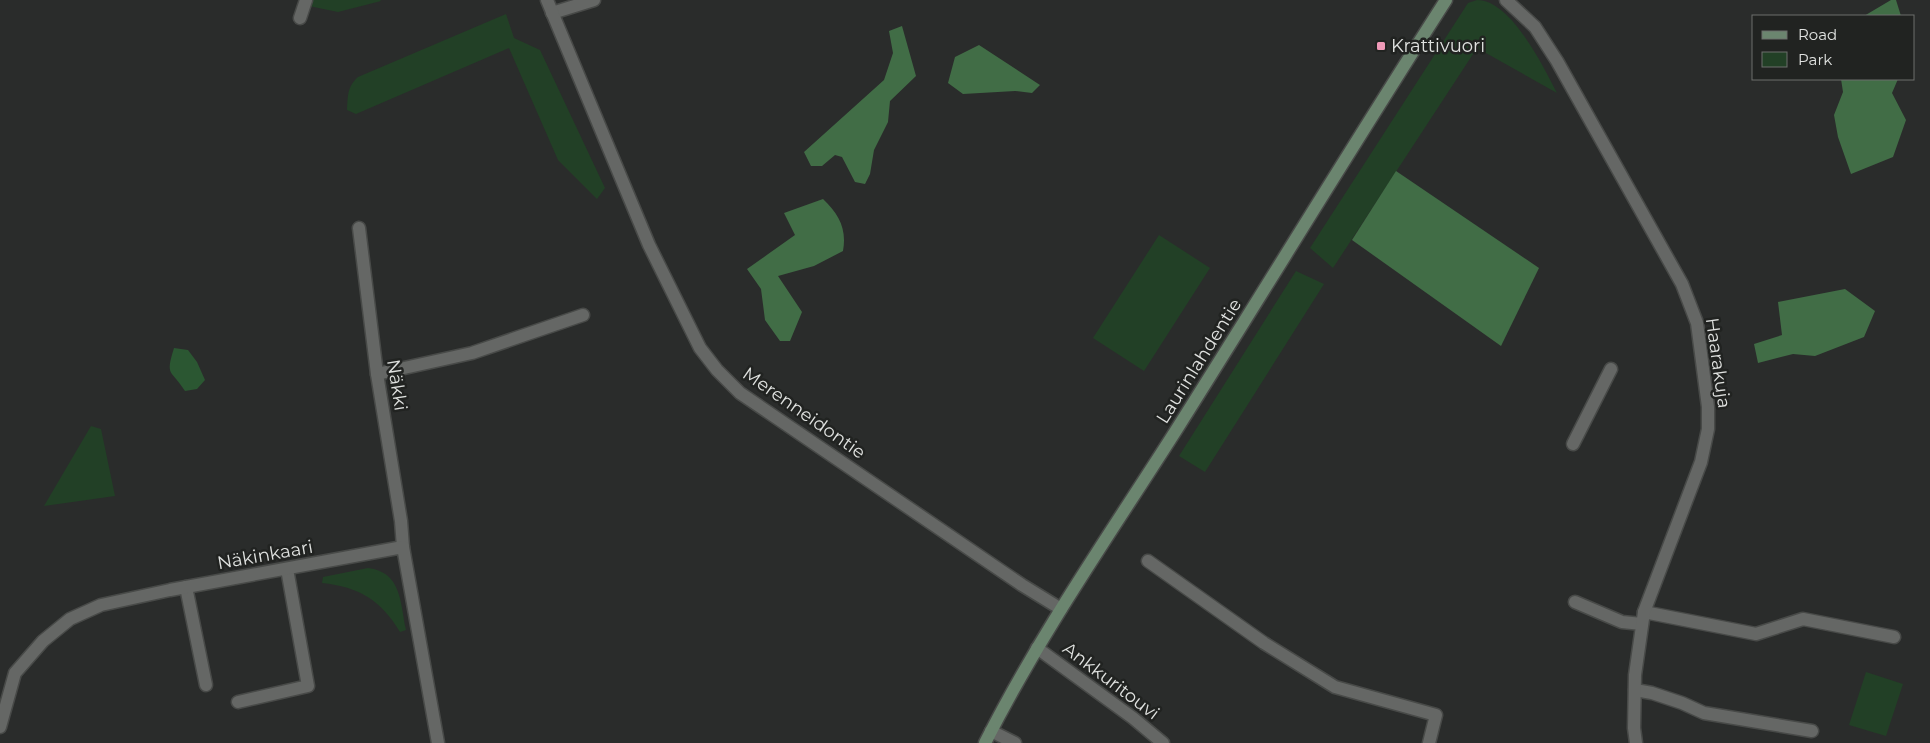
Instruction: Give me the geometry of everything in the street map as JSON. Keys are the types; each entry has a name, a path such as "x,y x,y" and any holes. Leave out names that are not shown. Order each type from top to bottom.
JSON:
{"street":[{"path":"300,18 306,0"},
{"name":"Merenneidontie","path":"547,0 649,245 700,348 717,370 740,393 1022,585 1061,609"},
{"path":"552,13 594,0"},
{"name":"Laurinlahdentie","path":"986,743 1037,648 1061,609 1181,422 1446,0"},
{"name":"Haarakuja","path":"1506,0 1536,27 1557,61 1682,284 1697,323 1708,408 1708,429 1701,462 1643,618 1635,675 1634,728 1636,743"},
{"name":"Näkki","path":"359,228 376,374 401,521 403,547"},
{"path":"376,374 472,353 583,315"},
{"path":"1573,444 1611,369"},
{"path":"403,547 438,743"},
{"name":"Näkinkaari","path":"0,726 16,673 43,641 70,619 101,605 186,587 403,547"},
{"path":"1148,561 1264,643 1335,687 1436,715 1429,743"},
{"path":"238,702 308,686 287,569"},
{"path":"186,587 206,685"},
{"path":"1575,602 1622,622 1643,618 1756,634 1803,620 1894,638"},
{"name":"Ankkuritouvi","path":"1037,648 1126,713 1163,743"},
{"path":"1635,690 1652,693 1704,713 1812,731"},
{"path":"992,731 1015,743"}],"green space":[{"path":"311,0 381,1 338,12 309,6"},
{"path":"1477,0 1490,3 1514,22 1525,36 1557,93 1477,48 1333,268 1310,248 1468,3"},
{"path":"506,14 514,38 540,50 605,188 597,199 558,160 509,48 356,114 347,110 350,88 358,77"},
{"path":"1159,235 1210,268 1144,371 1093,338"},
{"path":"1296,271 1324,284 1205,472 1179,456"},
{"path":"91,426 101,429 115,496 44,506"},
{"path":"368,568 379,571 387,576 398,590 406,630 400,632 385,611 368,597 347,588 322,583 323,577"},
{"path":"1866,672 1903,684 1886,736 1849,725"}],"shaded area":[{"path":"1891,0 1896,0 1901,15 1866,15"},
{"path":"902,26 916,76 890,101 888,122 874,150 870,174 865,184 855,182 842,157 835,155 822,166 811,166 804,152 884,80 893,53 889,31"},
{"path":"979,45 1040,85 1032,93 1015,91 963,94 948,83 955,57"},
{"path":"1841,80 1898,80 1892,93 1906,120 1893,157 1851,174 1838,137 1834,115 1843,92"},
{"path":"1396,171 1539,268 1501,346 1352,240"},
{"path":"823,199 837,216 843,229 843,251 814,266 778,276 802,312 790,341 780,341 765,320 761,289 747,269 795,235 784,213"},
{"path":"1845,289 1875,311 1864,337 1815,356 1793,354 1758,363 1754,344 1782,335 1778,302"},
{"path":"174,348 188,350 197,362 205,380 197,389 185,391 171,372 170,364"}],"place":[{"name":"Krattivuori","path":"1381,46"}]}
